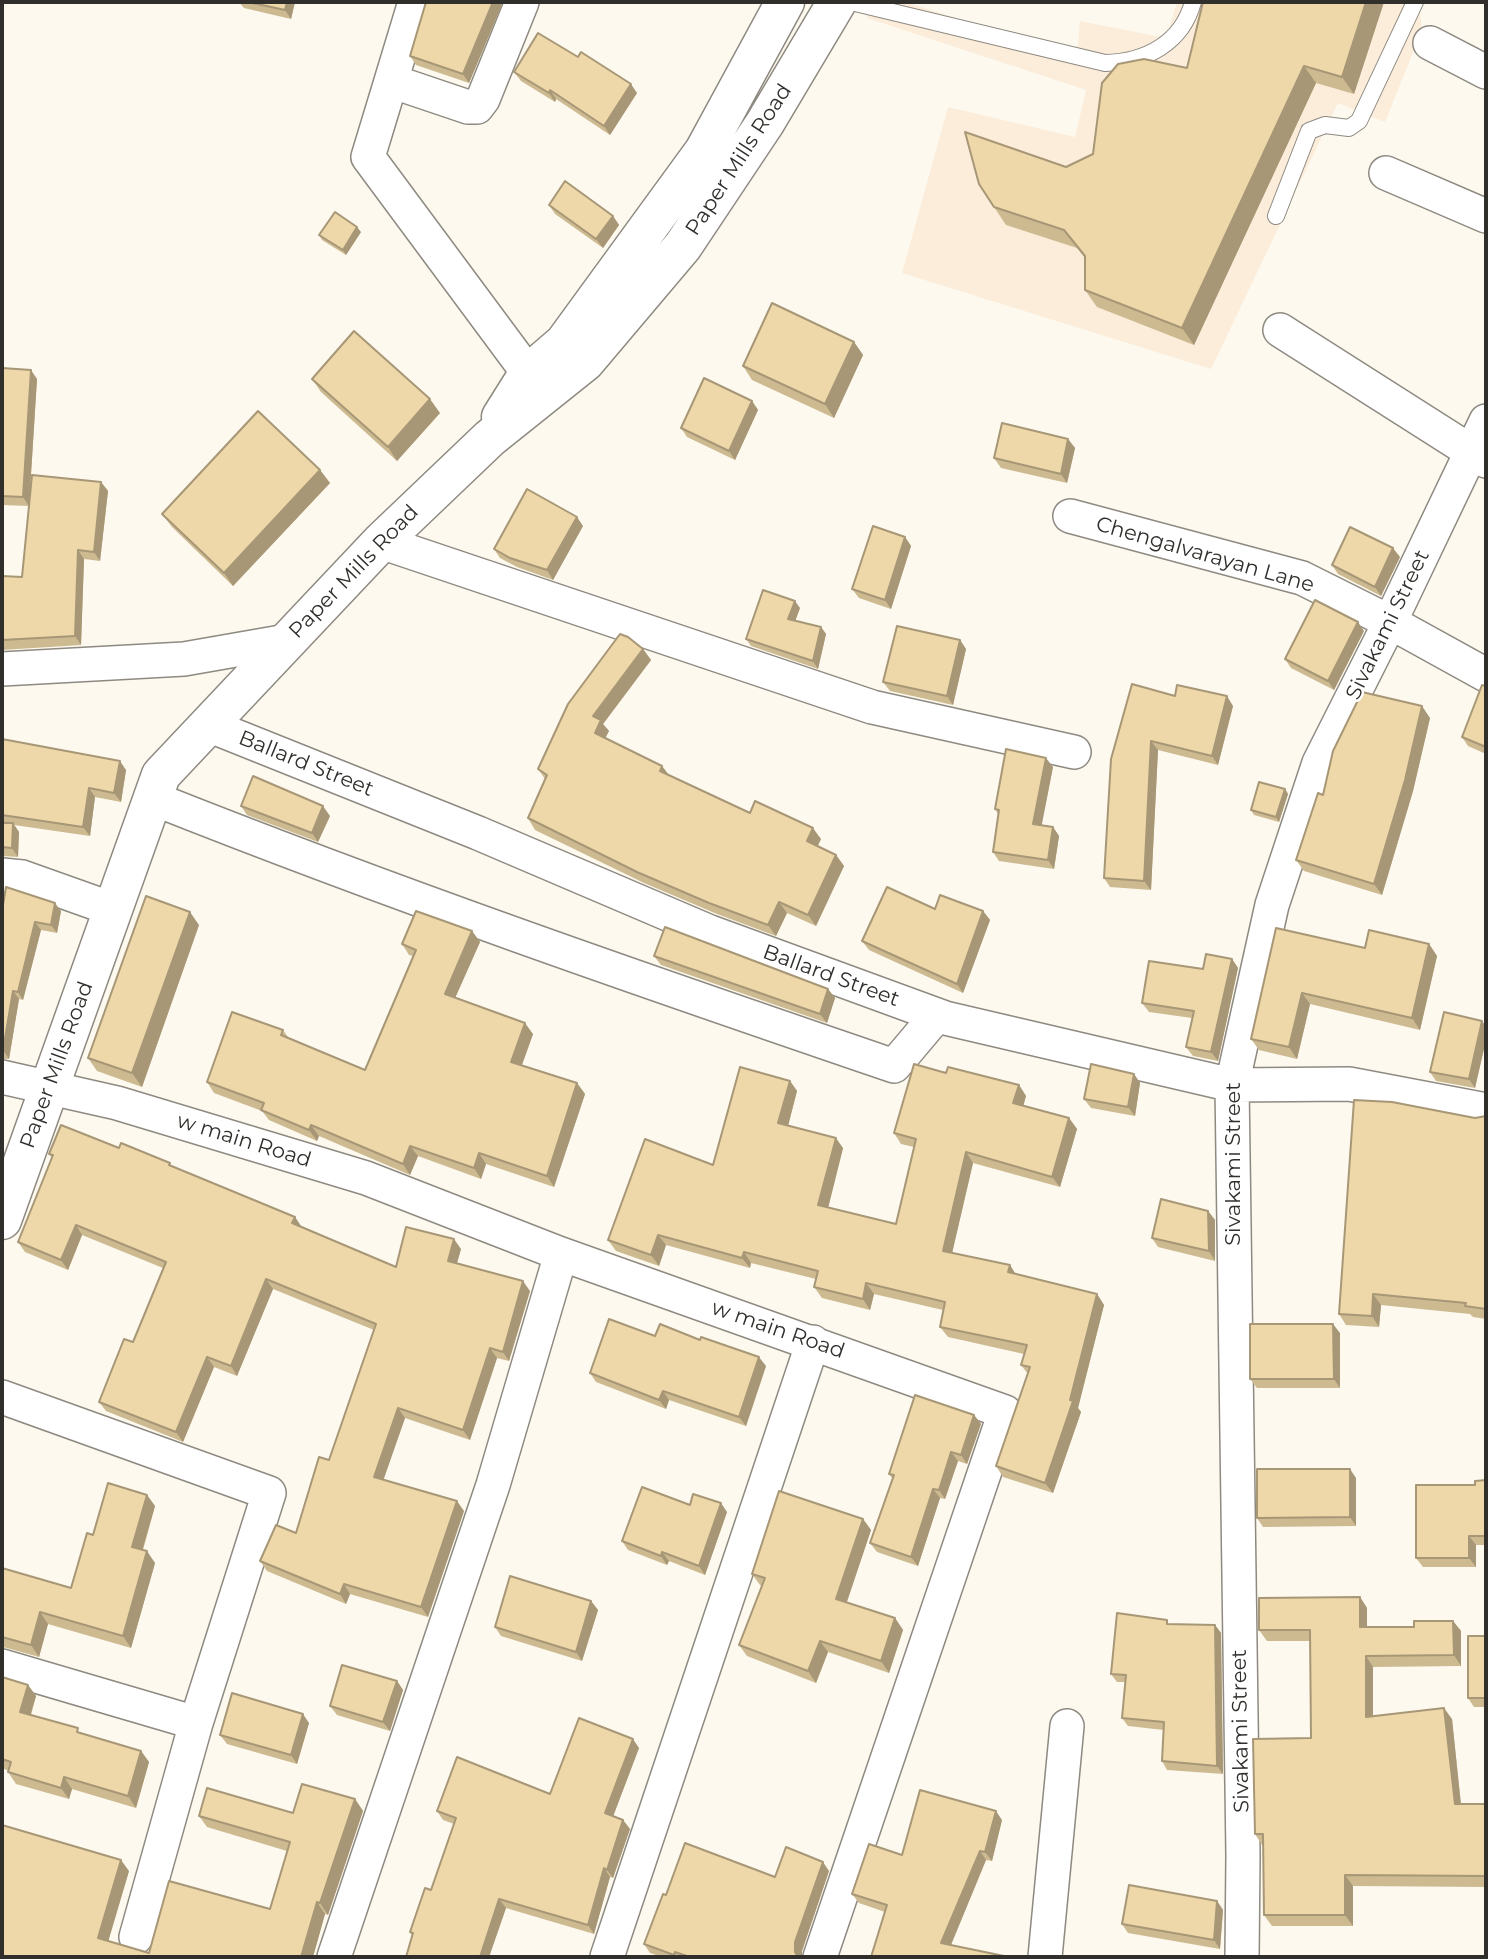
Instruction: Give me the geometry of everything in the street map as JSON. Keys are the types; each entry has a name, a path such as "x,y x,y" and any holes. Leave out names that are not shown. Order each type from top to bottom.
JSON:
{"main road":[{"path":"536,385 705,151 785,2"},
{"name":"Paper Mills Road","path":"2,1220 160,775 381,542 489,438 515,392 585,362 683,246 765,123 836,2"}],"street":[{"path":"415,2 368,157 536,385"},
{"path":"391,80 468,107 477,107 483,99 522,2"},
{"path":"1430,43 1486,72"},
{"path":"1386,173 1486,216"},
{"path":"1280,330 1479,457"},
{"name":"Sivakami Street","path":"1242,1957 1243,1856 1232,1085 1272,905 1319,763 1390,622 1479,457 1486,421"},
{"name":"Chengalvarayan Lane","path":"1070,516 1303,579 1390,622 1486,675"},
{"path":"381,542 872,707 1074,752"},
{"path":"2,669 184,659 288,640"},
{"name":"Ballard Street","path":"208,724 478,833 710,932 937,1015 1232,1085 1349,1084 1486,1110"},
{"path":"152,798 265,843 894,1066 937,1015"},
{"path":"2,874 22,877 112,909"},
{"name":"w main Road","path":"2,1077 117,1103 366,1178 561,1254 1005,1412 820,1957"},
{"path":"334,1957 493,1485 561,1254"},
{"path":"607,1957 813,1342"},
{"path":"2,1397 269,1493 196,1723 136,1937"},
{"path":"2,1666 196,1723"},
{"path":"1045,1957 1067,1726"}],"lane":[{"path":"851,2 1104,63 1122,63 1143,57 1171,41 1189,18 1193,2"},
{"path":"1276,216 1309,131 1325,125 1349,128 1359,121 1415,2"}],"shaded area":[{"path":"870,2 905,2 1077,56 1080,21 1166,38 1177,2 1424,2 1420,13 1422,30 1385,122 1338,103 1211,369 902,273 948,107 1075,137 1086,90 867,18"}],"building":[{"path":"248,2 287,2 285,10"},
{"path":"426,2 493,2 463,74 410,56"},
{"path":"1203,2 1366,2 1342,77 1304,66 1182,328 1085,290 1085,256 1064,230 994,207 979,184 965,132 1066,167 1093,154 1102,83 1118,64 1144,59 1187,68"},
{"path":"538,33 578,57 581,52 631,84 604,126 550,90 549,93 514,72"},
{"path":"565,181 613,216 596,239 549,205"},
{"path":"335,212 357,227 343,250 319,235"},
{"path":"772,303 854,342 825,404 743,366"},
{"path":"354,331 430,399 388,447 312,379"},
{"path":"2,368 31,370 23,497 2,496"},
{"path":"704,378 752,401 729,451 681,428"},
{"path":"258,411 320,470 224,573 162,514"},
{"path":"1002,423 1068,439 1061,474 994,458"},
{"path":"32,475 101,482 94,552 78,550 75,636 2,640 2,576 22,577"},
{"path":"527,489 577,517 547,570 510,558 494,549"},
{"path":"873,526 905,537 885,600 852,589"},
{"path":"1350,527 1393,548 1375,587 1332,565"},
{"path":"763,590 795,601 788,619 821,627 813,661 746,639"},
{"path":"1315,600 1358,622 1328,681 1285,659"},
{"path":"897,626 960,640 947,696 883,682"},
{"path":"620,634 643,649 593,716 601,720 595,733 662,766 660,771 750,813 755,801 813,828 807,841 836,855 808,915 779,902 768,925 637,872 528,818 547,775 538,769 568,704"},
{"path":"1132,684 1175,696 1177,685 1227,696 1212,756 1151,741 1144,881 1104,878 1111,759"},
{"path":"1482,685 1486,686 1486,747 1462,737"},
{"path":"1362,692 1422,706 1405,780 1374,884 1296,860 1318,793 1323,795 1333,751"},
{"path":"2,739 120,761 114,793 89,788 83,827 2,815"},
{"path":"1006,749 1046,758 1033,824 1053,827 1048,860 993,852 999,810 995,809"},
{"path":"253,776 323,806 312,833 241,806"},
{"path":"1259,782 1285,789 1276,817 1251,810"},
{"path":"2,823 13,823 12,848 2,847"},
{"path":"6,887 55,903 51,925 35,922 18,992 13,991 2,1050 2,911"},
{"path":"887,887 935,909 940,895 983,911 957,984 862,941"},
{"path":"146,896 190,912 132,1073 88,1058"},
{"path":"416,911 472,931 445,994 525,1023 511,1062 577,1083 547,1176 479,1153 474,1168 410,1146 403,1164 311,1125 309,1130 261,1110 264,1103 207,1082 232,1012 283,1030 281,1035 365,1070 416,950 402,944"},
{"path":"665,927 828,989 820,1014 654,956"},
{"path":"1276,928 1365,948 1369,930 1429,944 1412,1018 1302,993 1289,1047 1251,1039"},
{"path":"1206,954 1232,959 1211,1052 1186,1047 1194,1011 1142,1003 1149,961 1203,969"},
{"path":"1444,1012 1482,1021 1469,1079 1430,1072"},
{"path":"914,1064 946,1073 948,1067 1019,1085 1013,1103 1069,1118 1052,1177 966,1152 943,1251 1010,1265 1008,1272 1097,1294 1070,1400 1073,1401 1045,1483 996,1466 1030,1367 1021,1365 1027,1345 940,1327 945,1302 866,1283 863,1299 814,1287 818,1271 744,1252 742,1258 658,1235 651,1255 608,1240 645,1139 713,1165 740,1067 790,1081 778,1123 836,1138 818,1205 896,1224 916,1139 894,1133"},
{"path":"1091,1064 1134,1074 1128,1107 1084,1099"},
{"path":"1354,1100 1392,1102 1475,1118 1486,1116 1486,1309 1465,1306 1466,1303 1373,1294 1372,1316 1339,1314"},
{"path":"61,1125 119,1148 121,1143 170,1163 169,1165 295,1217 292,1223 396,1267 406,1227 454,1239 448,1261 523,1281 503,1352 490,1348 463,1430 398,1408 374,1477 457,1501 421,1607 344,1584 340,1594 260,1561 276,1525 296,1533 319,1457 329,1460 376,1324 266,1279 231,1366 207,1357 176,1432 99,1402 124,1339 133,1342 166,1262 76,1225 61,1260 18,1242 53,1155 49,1154"},
{"path":"1161,1199 1208,1211 1209,1251 1152,1238"},
{"path":"609,1319 655,1336 660,1324 700,1340 701,1337 759,1357 739,1417 663,1391 659,1400 590,1373"},
{"path":"1250,1324 1333,1324 1334,1379 1250,1379"},
{"path":"915,1395 974,1415 961,1455 951,1452 939,1490 933,1489 911,1557 870,1543 894,1475 889,1474"},
{"path":"1257,1469 1350,1469 1350,1517 1257,1518"},
{"path":"1486,1480 1486,1536 1469,1536 1469,1558 1416,1558 1416,1485 1475,1485 1475,1481"},
{"path":"108,1483 147,1495 132,1547 147,1551 123,1636 40,1612 31,1645 2,1637 2,1568 71,1588 87,1533 93,1535"},
{"path":"642,1487 690,1505 693,1494 721,1503 699,1566 662,1552 661,1556 622,1541"},
{"path":"779,1491 863,1519 836,1599 895,1618 881,1661 820,1641 808,1671 739,1645 765,1578 752,1574"},
{"path":"510,1576 591,1601 576,1652 495,1627"},
{"path":"1360,1597 1360,1627 1414,1627 1414,1621 1453,1621 1454,1655 1366,1656 1366,1717 1444,1708 1455,1804 1486,1804 1486,1876 1345,1875 1345,1915 1264,1915 1263,1834 1255,1834 1253,1739 1311,1738 1310,1630 1259,1630 1259,1598"},
{"path":"1117,1613 1167,1620 1167,1624 1215,1625 1217,1766 1162,1761 1164,1722 1122,1718 1126,1675 1111,1674"},
{"path":"1468,1636 1486,1636 1486,1698 1468,1698"},
{"path":"342,1665 397,1681 383,1722 330,1706"},
{"path":"2,1677 28,1685 20,1712 78,1728 77,1732 141,1751 128,1796 64,1777 61,1788 8,1772 11,1762 2,1759"},
{"path":"232,1693 303,1714 291,1755 220,1735"},
{"path":"579,1718 633,1739 605,1813 623,1820 607,1870 604,1868 588,1925 499,1899 480,1957 406,1957 413,1933 410,1932 425,1888 431,1890 456,1818 437,1811 457,1757 550,1794"},
{"path":"302,1784 355,1799 320,1903 317,1902 301,1957 2,1957 2,1825 121,1860 98,1938 149,1953 169,1881 270,1909 290,1842 199,1816 207,1788 293,1813"},
{"path":"920,1790 996,1811 985,1852 980,1851 941,1943 1009,1957 871,1957 887,1905 852,1894 869,1844 902,1855"},
{"path":"685,1843 775,1877 786,1847 823,1862 795,1942 798,1957 690,1957 675,1952 674,1955 644,1944"},
{"path":"1129,1885 1217,1901 1214,1940 1122,1924"}]}
